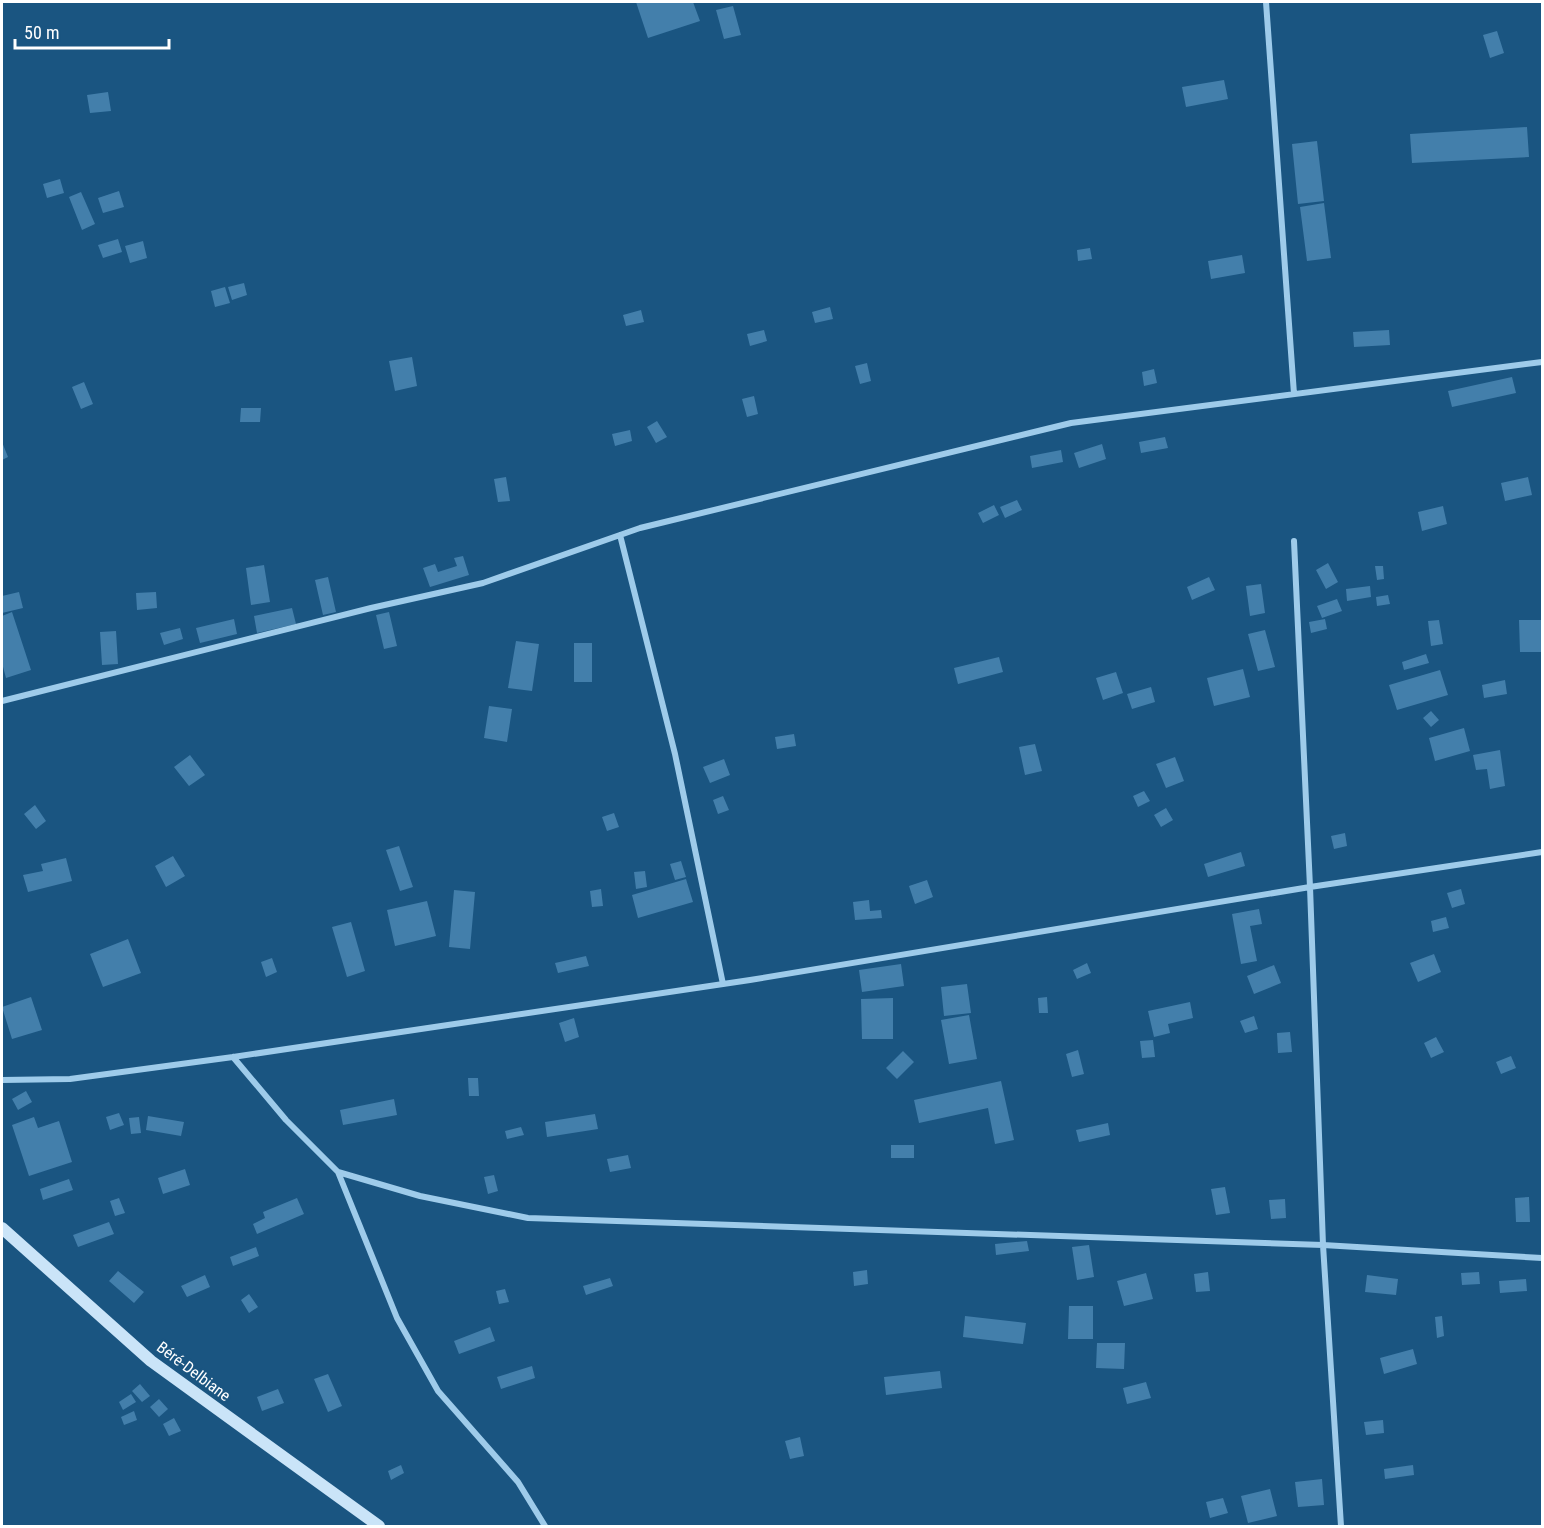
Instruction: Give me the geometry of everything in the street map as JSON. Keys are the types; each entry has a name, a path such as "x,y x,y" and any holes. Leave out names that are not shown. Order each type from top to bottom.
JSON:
{"street":[{"path":"1266,2 1294,394"},
{"path":"2,701 371,608 483,583 640,528 1071,423 1542,362"},
{"path":"620,535 675,754 723,984"},
{"path":"1294,541 1323,1245 1341,1527"},
{"path":"2,1080 70,1079 233,1058 723,984 1310,887 1542,852"},
{"path":"233,1058 286,1119 338,1172 398,1318 438,1390 518,1482 545,1527"},
{"path":"338,1172 420,1196 528,1218 1323,1245 1542,1258"},
{"name":"Béré-Delbiane","path":"2,1228 151,1360 379,1527"}],"building":[{"path":"636,2 693,2 700,21 648,38"},
{"path":"733,6 741,35 724,39 716,10"},
{"path":"1497,31 1504,53 1490,58 1483,35"},
{"path":"1224,80 1228,99 1186,107 1182,87"},
{"path":"108,92 111,111 90,113 87,95"},
{"path":"1527,127 1529,157 1412,163 1410,134"},
{"path":"1317,141 1324,201 1298,204 1292,144"},
{"path":"60,179 64,193 47,198 43,184"},
{"path":"119,191 124,207 103,213 98,198"},
{"path":"81,192 95,224 82,230 69,197"},
{"path":"1324,203 1331,258 1307,261 1300,207"},
{"path":"118,239 122,252 103,258 98,245"},
{"path":"143,241 147,258 130,263 125,246"},
{"path":"1090,248 1092,259 1078,261 1077,250"},
{"path":"1242,255 1245,273 1211,279 1208,261"},
{"path":"244,283 247,295 232,300 228,287"},
{"path":"225,287 230,303 215,307 211,291"},
{"path":"830,307 833,319 815,323 812,312"},
{"path":"641,310 644,322 626,326 623,315"},
{"path":"764,330 767,341 750,346 747,334"},
{"path":"1389,330 1390,345 1354,347 1353,332"},
{"path":"412,357 417,386 395,391 389,361"},
{"path":"867,363 871,381 860,384 855,366"},
{"path":"1154,369 1157,383 1144,386 1142,372"},
{"path":"1512,377 1516,393 1452,407 1448,391"},
{"path":"84,382 93,404 81,409 72,387"},
{"path":"754,396 758,414 747,417 742,399"},
{"path":"241,408 261,408 260,422 240,422"},
{"path":"657,421 667,437 656,443 647,427"},
{"path":"630,430 632,441 615,446 612,434"},
{"path":"1165,437 1168,448 1141,453 1139,442"},
{"path":"2,442 8,457 2,460"},
{"path":"1102,444 1106,459 1079,468 1074,453"},
{"path":"1061,450 1063,462 1032,468 1030,456"},
{"path":"506,477 510,501 498,502 494,479"},
{"path":"1528,477 1532,495 1505,501 1501,483"},
{"path":"1017,500 1022,510 1005,518 1000,507"},
{"path":"994,505 999,515 983,523 978,513"},
{"path":"1443,506 1447,524 1422,531 1418,512"},
{"path":"463,556 469,575 430,587 423,568 435,564 438,572 457,566 454,558"},
{"path":"1328,563 1338,582 1326,589 1316,570"},
{"path":"264,565 270,602 251,605 246,568"},
{"path":"1375,566 1383,566 1384,579 1377,580"},
{"path":"328,577 336,612 323,615 315,580"},
{"path":"1209,577 1215,590 1192,600 1187,587"},
{"path":"1261,584 1265,613 1250,616 1246,586"},
{"path":"1370,586 1371,597 1347,601 1346,589"},
{"path":"19,592 23,608 2,613 2,596"},
{"path":"156,592 157,608 137,610 136,593"},
{"path":"1388,595 1390,604 1377,606 1376,597"},
{"path":"1337,599 1342,611 1322,618 1317,606"},
{"path":"292,608 296,624 257,633 254,616"},
{"path":"12,612 31,670 6,678 2,663 2,616"},
{"path":"389,612 397,646 384,649 376,615"},
{"path":"234,619 237,634 200,643 196,628"},
{"path":"1325,619 1327,629 1311,633 1309,622"},
{"path":"1439,620 1443,644 1431,646 1428,621"},
{"path":"1519,620 1542,620 1542,652 1520,652"},
{"path":"180,628 183,639 164,645 160,633"},
{"path":"1265,630 1275,667 1258,671 1248,634"},
{"path":"116,631 118,664 102,665 100,632"},
{"path":"516,641 539,644 532,691 508,688"},
{"path":"574,643 592,643 592,682 574,682"},
{"path":"1426,654 1429,663 1404,670 1402,662"},
{"path":"999,657 1003,672 958,684 954,668"},
{"path":"1243,669 1250,697 1214,706 1207,678"},
{"path":"1440,670 1448,695 1397,710 1389,685"},
{"path":"1116,672 1123,693 1103,700 1096,678"},
{"path":"1505,680 1507,694 1484,698 1482,685"},
{"path":"1151,687 1155,702 1132,709 1127,694"},
{"path":"489,706 512,709 507,742 484,738"},
{"path":"1431,711 1439,720 1431,727 1423,718"},
{"path":"1464,728 1470,751 1435,761 1429,738"},
{"path":"794,734 796,746 777,749 775,737"},
{"path":"1035,744 1042,771 1025,775 1019,747"},
{"path":"1500,750 1505,786 1490,789 1487,769 1476,770 1473,755"},
{"path":"190,755 205,775 189,786 174,767"},
{"path":"1175,757 1184,781 1166,788 1156,764"},
{"path":"724,759 730,775 710,783 703,767"},
{"path":"1144,791 1150,801 1138,807 1133,796"},
{"path":"723,796 729,810 718,814 713,800"},
{"path":"35,805 46,821 36,829 24,814"},
{"path":"1166,808 1173,820 1161,827 1154,815"},
{"path":"614,813 619,827 607,831 602,817"},
{"path":"1345,833 1347,846 1334,849 1331,836"},
{"path":"399,846 413,887 400,891 386,850"},
{"path":"1241,852 1245,866 1208,877 1204,864"},
{"path":"173,856 185,876 166,887 155,866"},
{"path":"66,858 72,881 28,892 23,875 43,871 41,864"},
{"path":"681,861 686,877 675,880 670,864"},
{"path":"645,871 647,887 636,889 634,872"},
{"path":"686,879 693,902 638,918 632,895"},
{"path":"927,880 933,897 915,904 909,886"},
{"path":"601,889 603,906 592,907 590,891"},
{"path":"1461,889 1465,904 1452,908 1447,893"},
{"path":"454,890 475,892 470,949 449,947"},
{"path":"869,900 870,911 881,910 882,918 855,920 853,902"},
{"path":"427,901 436,936 395,946 387,910"},
{"path":"1259,909 1262,924 1250,926 1257,961 1241,964 1232,914"},
{"path":"1446,917 1449,928 1433,932 1431,921"},
{"path":"351,922 365,971 347,977 332,927"},
{"path":"128,939 141,973 103,987 90,954"},
{"path":"1434,954 1441,972 1418,982 1410,963"},
{"path":"586,956 589,966 558,973 555,963"},
{"path":"272,958 277,972 266,977 261,962"},
{"path":"1087,963 1091,973 1077,979 1073,970"},
{"path":"901,964 904,986 862,992 859,970"},
{"path":"1274,965 1281,983 1254,994 1247,976"},
{"path":"967,984 971,1013 944,1016 941,987"},
{"path":"31,997 42,1030 12,1039 2,1007"},
{"path":"1047,997 1048,1013 1039,1013 1038,998"},
{"path":"893,998 893,1039 862,1039 861,999"},
{"path":"1190,1002 1193,1018 1168,1024 1170,1033 1154,1037 1148,1011"},
{"path":"969,1015 977,1059 949,1064 941,1020"},
{"path":"1254,1016 1258,1029 1245,1033 1240,1021"},
{"path":"574,1018 579,1037 565,1042 559,1023"},
{"path":"1290,1032 1292,1052 1278,1053 1277,1033"},
{"path":"1436,1037 1444,1052 1431,1058 1424,1043"},
{"path":"1153,1040 1155,1057 1142,1058 1140,1041"},
{"path":"1078,1050 1084,1074 1072,1077 1066,1054"},
{"path":"903,1051 914,1062 897,1079 886,1068"},
{"path":"1511,1056 1516,1068 1501,1074 1496,1062"},
{"path":"468,1078 478,1078 479,1096 469,1096"},
{"path":"1001,1081 1014,1140 995,1144 988,1108 919,1123 914,1100"},
{"path":"26,1091 32,1102 18,1110 12,1099"},
{"path":"394,1099 397,1115 343,1125 340,1110"},
{"path":"119,1113 124,1125 110,1130 106,1117"},
{"path":"595,1114 598,1129 547,1137 545,1122"},
{"path":"148,1116 184,1122 181,1136 146,1130"},
{"path":"34,1117 38,1128 59,1121 72,1162 29,1176 12,1125"},
{"path":"139,1117 141,1133 131,1134 129,1118"},
{"path":"1108,1123 1110,1135 1079,1142 1076,1130"},
{"path":"521,1127 524,1135 507,1139 505,1131"},
{"path":"891,1145 914,1145 914,1158 891,1158"},
{"path":"628,1155 631,1168 610,1172 607,1159"},
{"path":"185,1169 190,1185 163,1194 158,1178"},
{"path":"494,1175 498,1191 488,1194 484,1177"},
{"path":"69,1179 73,1190 43,1200 40,1189"},
{"path":"1225,1187 1230,1213 1216,1215 1211,1189"},
{"path":"1529,1197 1530,1222 1516,1222 1515,1198"},
{"path":"119,1198 125,1213 115,1216 110,1201"},
{"path":"297,1198 304,1214 257,1234 253,1224 265,1218 263,1212"},
{"path":"1285,1199 1286,1218 1271,1219 1269,1200"},
{"path":"109,1222 114,1234 78,1247 73,1235"},
{"path":"1027,1241 1029,1251 996,1255 995,1244"},
{"path":"1089,1245 1094,1277 1077,1280 1072,1247"},
{"path":"256,1247 259,1256 233,1266 230,1257"},
{"path":"867,1270 868,1284 854,1286 853,1272"},
{"path":"118,1271 144,1292 134,1303 109,1281"},
{"path":"1208,1272 1210,1291 1196,1292 1194,1274"},
{"path":"1479,1272 1480,1284 1462,1285 1461,1273"},
{"path":"1146,1273 1153,1299 1124,1306 1117,1281"},
{"path":"205,1275 210,1287 187,1297 181,1286"},
{"path":"1367,1275 1398,1279 1396,1295 1365,1292"},
{"path":"610,1278 613,1286 586,1295 583,1286"},
{"path":"1526,1279 1527,1291 1500,1293 1499,1281"},
{"path":"505,1289 509,1302 499,1304 496,1291"},
{"path":"249,1294 258,1307 249,1313 241,1300"},
{"path":"1069,1306 1093,1306 1093,1339 1068,1339"},
{"path":"965,1316 1026,1323 1023,1344 963,1337"},
{"path":"1442,1316 1444,1336 1437,1338 1435,1317"},
{"path":"490,1327 495,1341 459,1354 454,1341"},
{"path":"1097,1343 1125,1343 1124,1369 1096,1368"},
{"path":"1413,1349 1417,1364 1384,1374 1380,1358"},
{"path":"532,1366 535,1378 501,1389 497,1377"},
{"path":"940,1371 942,1388 886,1395 884,1377"},
{"path":"328,1374 342,1406 328,1412 314,1379"},
{"path":"1146,1382 1151,1398 1127,1404 1123,1388"},
{"path":"140,1384 150,1396 142,1402 132,1391"},
{"path":"278,1389 284,1403 262,1411 257,1397"},
{"path":"131,1394 136,1402 123,1410 119,1402"},
{"path":"159,1399 168,1409 159,1417 150,1407"},
{"path":"134,1411 137,1420 124,1425 121,1417"},
{"path":"174,1418 181,1431 169,1436 163,1424"},
{"path":"1383,1420 1384,1433 1366,1435 1364,1422"},
{"path":"800,1437 804,1456 790,1459 785,1441"},
{"path":"401,1465 404,1473 391,1480 388,1471"},
{"path":"1413,1465 1414,1475 1385,1479 1384,1469"},
{"path":"1322,1479 1324,1505 1298,1507 1295,1482"},
{"path":"1270,1489 1277,1516 1248,1523 1241,1496"},
{"path":"1223,1498 1228,1513 1210,1518 1206,1502"}]}
